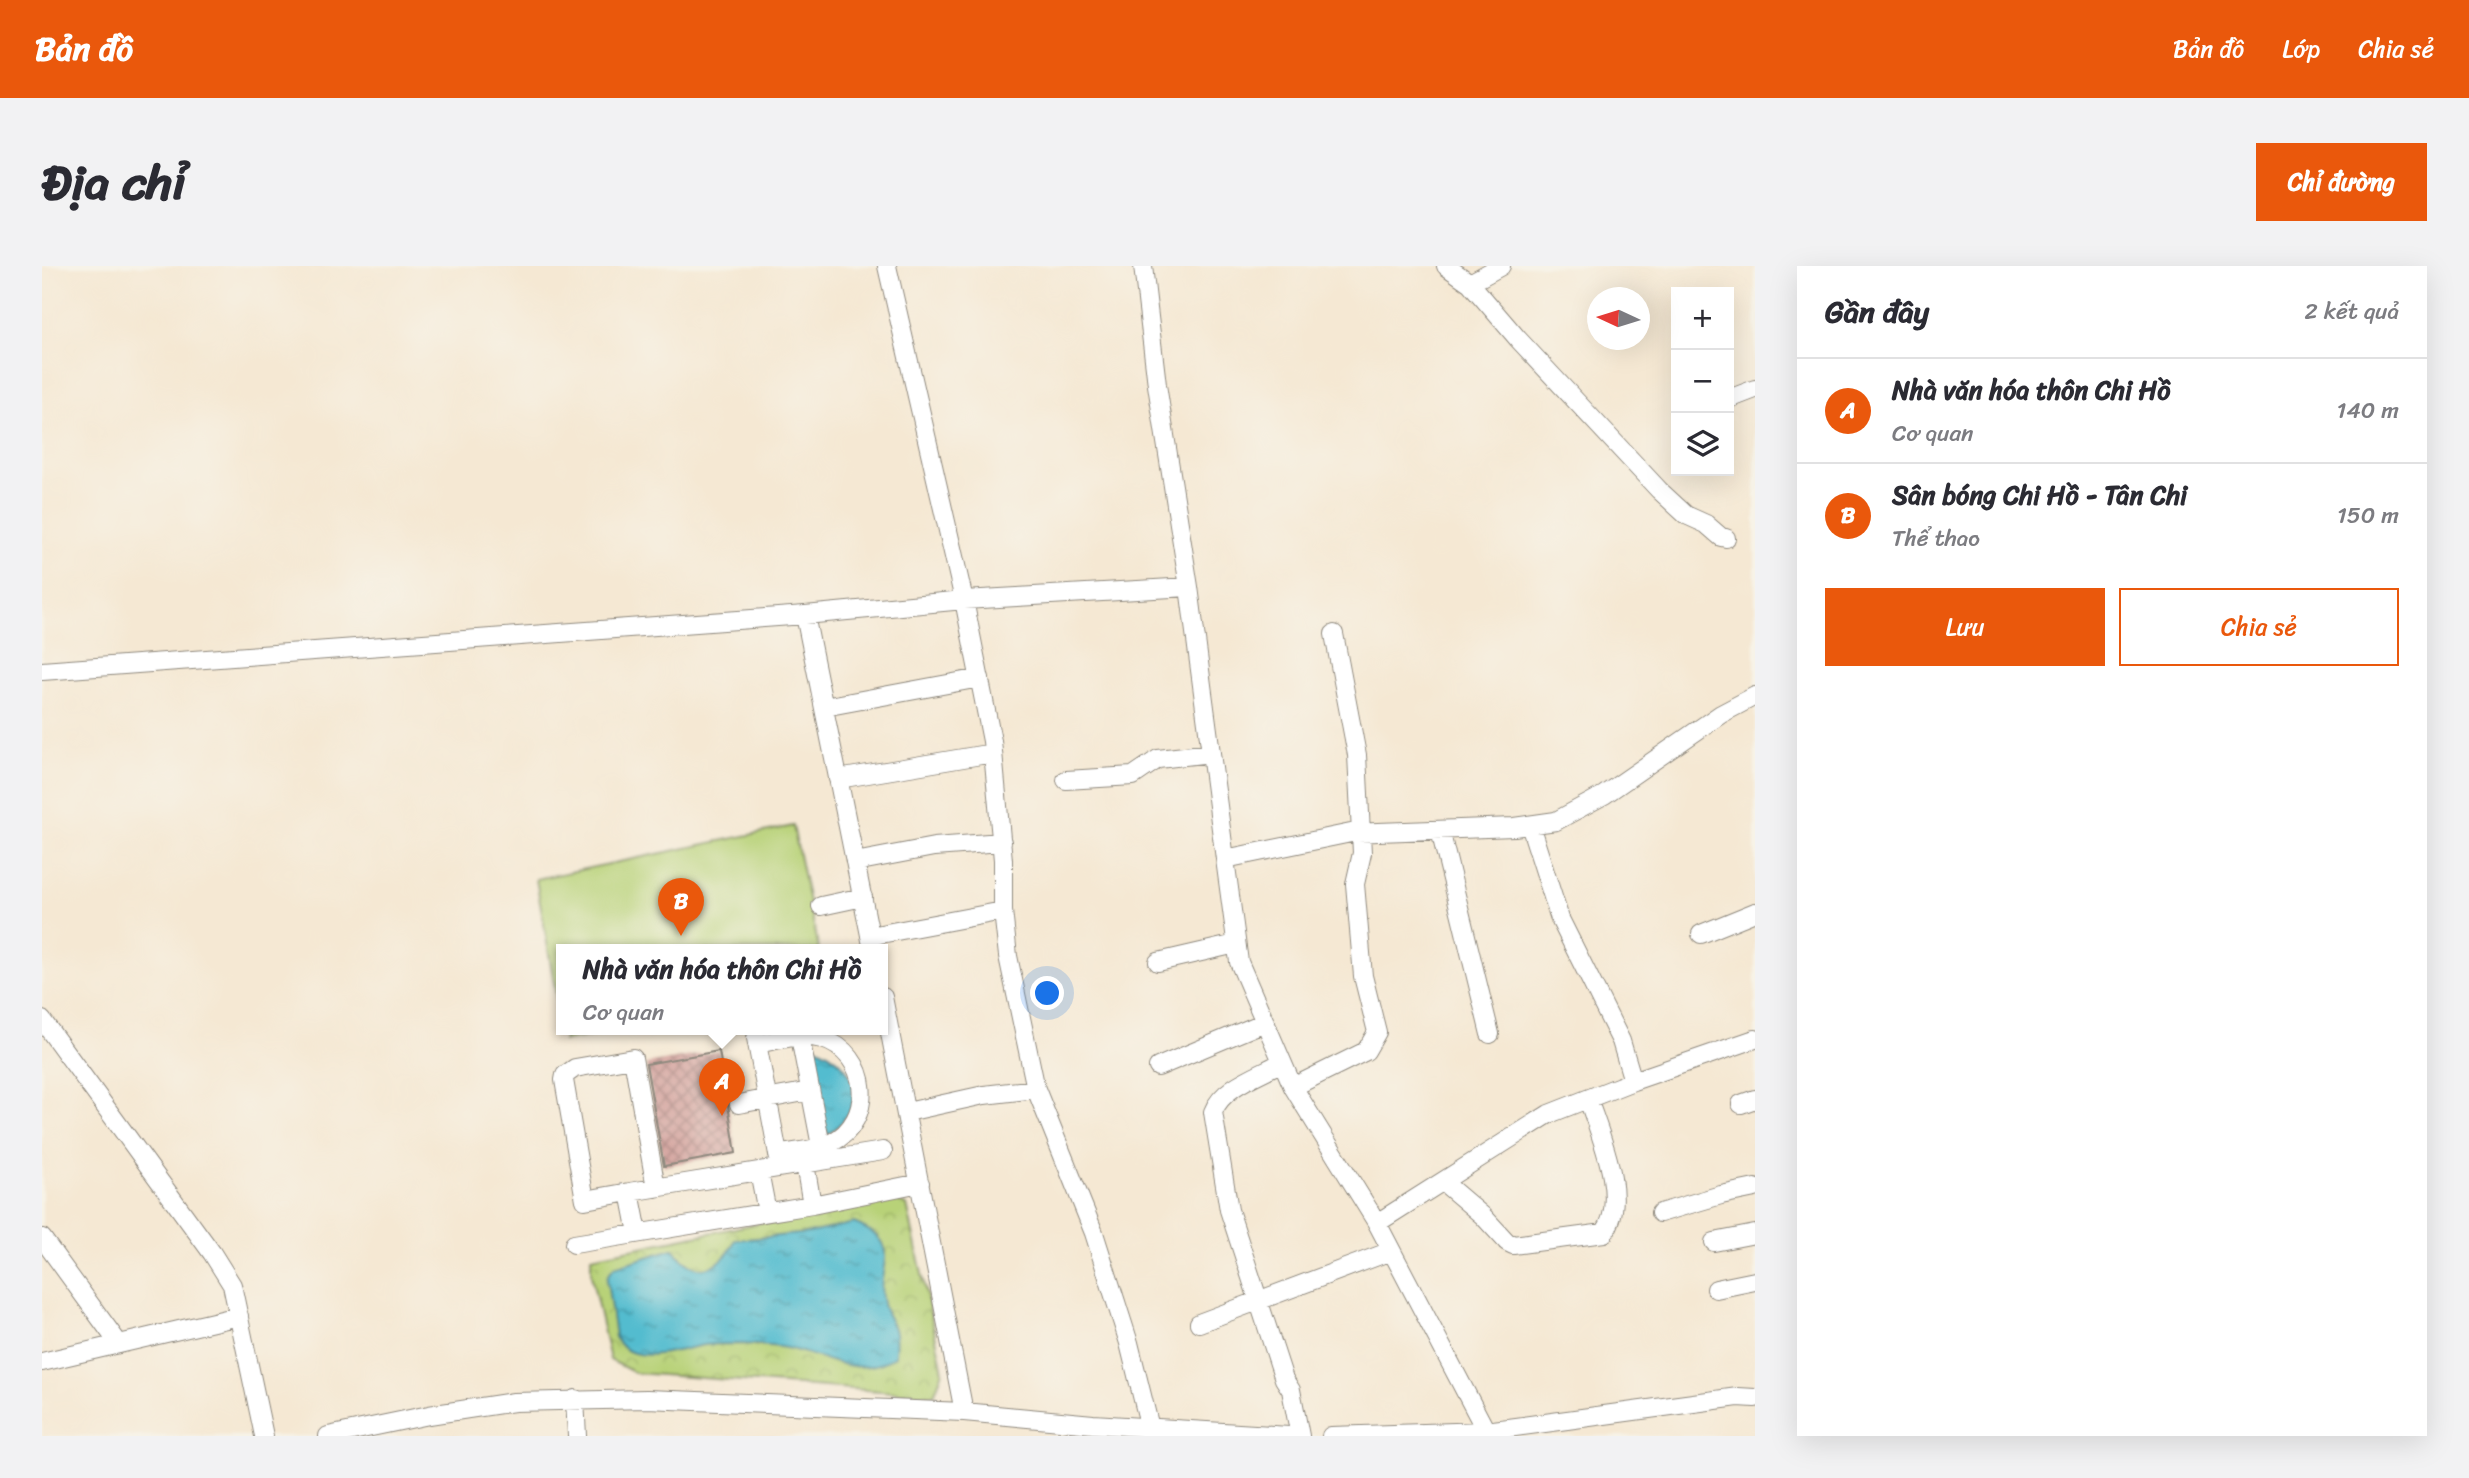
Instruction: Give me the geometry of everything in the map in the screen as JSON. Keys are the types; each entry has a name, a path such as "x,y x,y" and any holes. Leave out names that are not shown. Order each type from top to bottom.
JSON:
{"street":[{"path":"887,266 980,678 993,753 1002,842 1003,911 1008,956 1036,1089 1094,1233 1129,1343 1143,1430"},
{"path":"1143,266 1157,385 1189,587 1239,962 1293,1087 1377,1223 1486,1432"},
{"path":"1446,266 1469,283 1659,490 1686,516 1706,524 1721,537 1727,538"},
{"path":"1469,283 1502,266"},
{"path":"1734,397 1755,389"},
{"path":"42,671 805,615 964,600 1189,587"},
{"path":"805,615 872,943 1003,911"},
{"path":"1293,1087 1366,1051 1377,1032 1363,976 1355,884 1362,853 1357,755 1334,634"},
{"path":"824,707 980,678"},
{"path":"1225,859 1362,832 1530,825 1556,821 1604,795 1721,714 1755,696"},
{"path":"838,779 993,753"},
{"path":"1066,780 1133,776 1158,760 1211,753"},
{"path":"1530,825 1560,919 1621,1041 1633,1082"},
{"path":"1440,830 1490,1034"},
{"path":"855,862 934,847 1002,842"},
{"path":"821,906 863,897"},
{"path":"1701,934 1755,912"},
{"path":"1158,962 1236,944"},
{"path":"42,1020 221,1266 232,1285 264,1436"},
{"path":"888,1022 964,1412"},
{"path":"1158,1067 1265,1022"},
{"path":"800,1037 821,1146"},
{"path":"656,1188 633,1058 569,1070 564,1080 585,1200 759,1171 839,1138 858,1115 863,1098 862,1082 856,1066 835,1044 820,1038 800,1037 757,1041 779,1161"},
{"path":"1377,1223 1535,1121 1633,1082 1755,1039"},
{"path":"1282,1062 1232,1089 1216,1105 1213,1112 1229,1210 1284,1379 1291,1390 1300,1436"},
{"path":"906,1112 984,1095 1036,1089"},
{"path":"739,1104 810,1091"},
{"path":"1443,1182 1513,1245 1604,1233 1609,1225 1614,1194 1608,1165 1587,1100"},
{"path":"779,1161 805,1164 883,1152"},
{"path":"805,1164 812,1205"},
{"path":"759,1171 767,1212"},
{"path":"574,1244 812,1205 920,1183"},
{"path":"1660,1213 1755,1188"},
{"path":"630,1192 638,1233"},
{"path":"1714,1242 1755,1234"},
{"path":"42,1238 119,1344"},
{"path":"1199,1323 1391,1251"},
{"path":"1716,1289 1755,1281"},
{"path":"42,1363 239,1316"},
{"path":"1331,1436 1523,1432 1738,1397 1755,1398"},
{"path":"575,1399 578,1436"},
{"path":"328,1436 480,1407 533,1400 575,1399 647,1399 964,1412 1143,1430 1289,1436"}],"green space":[{"path":"793,826 818,944 556,944 556,994 536,879"},
{"path":"563,1035 595,1035 564,1041"},
{"path":"888,1197 907,1205 943,1371 934,1395 635,1373 610,1360 591,1275 591,1257"}],"water":[{"path":"808,1044 828,1053 844,1066 853,1084 854,1095 850,1110 827,1136"},
{"path":"854,1223 870,1231 884,1248 881,1291 896,1342 895,1356 882,1363 855,1366 786,1348 743,1344 705,1345 643,1355 622,1347 615,1337 607,1280 614,1267 673,1249 690,1265 704,1268 723,1258 735,1240 809,1233"}],"building":[{"path":"719,1051 736,1153 664,1166 646,1064"}],"place":[{"name":"Sân bóng Chi Hồ - Tân Chi","path":"681,936"},
{"name":"Nhà văn hóa thôn Chi Hồ","path":"722,1116"}]}
